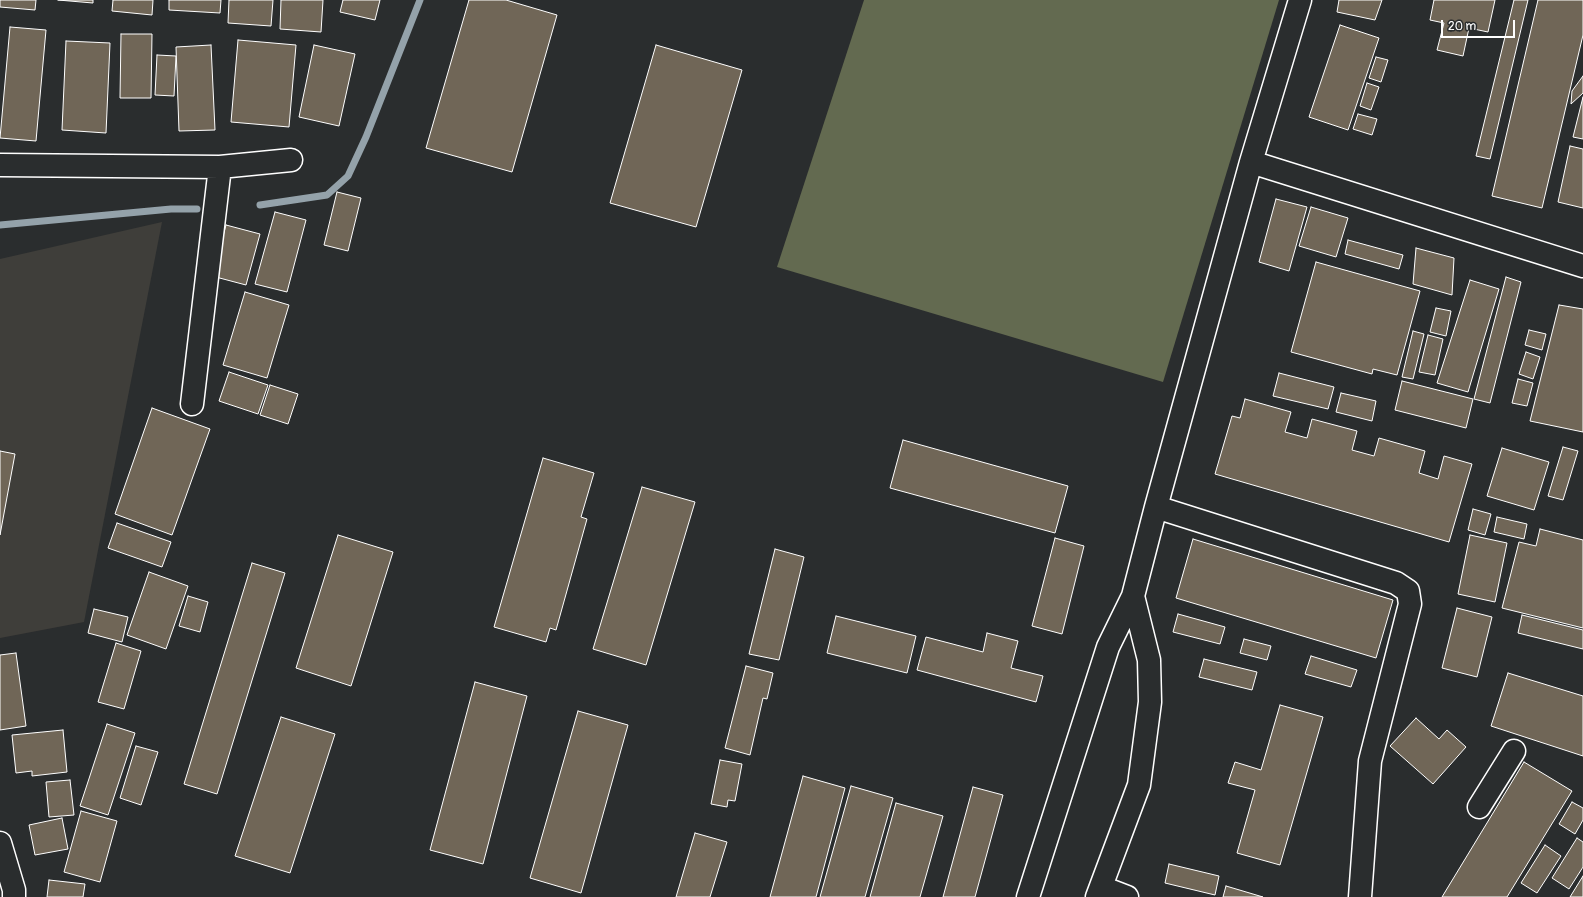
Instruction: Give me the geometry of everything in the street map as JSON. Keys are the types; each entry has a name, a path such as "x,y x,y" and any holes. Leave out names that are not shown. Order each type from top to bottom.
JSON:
{"street":[{"path":"1028,897 1108,647 1133,596 1251,162 1300,0"},
{"path":"0,165 220,167 291,160"},
{"path":"1251,162 1583,266"},
{"path":"192,404 220,167"},
{"path":"1156,507 1396,583 1408,591 1410,604 1370,761 1360,897"},
{"path":"1128,897 1099,892 1139,785 1150,702 1149,660 1133,596"},
{"path":"1478,807 1514,751"},
{"path":"0,842 14,890 14,897"}],"shaded area":[{"path":"162,222 84,622 0,638 0,259"}],"green space":[{"path":"864,0 1279,0 1163,382 777,267"}],"building":[{"path":"0,0 36,0 35,10 0,7"},
{"path":"58,0 93,0 93,3"},
{"path":"113,0 153,0 152,15 112,11"},
{"path":"169,0 221,0 220,13 169,10"},
{"path":"229,0 273,0 271,26 228,23"},
{"path":"281,0 323,0 321,32 280,29"},
{"path":"343,0 380,0 375,20 340,12"},
{"path":"469,0 506,0 557,15 512,172 426,148"},
{"path":"1339,0 1382,0 1375,20 1337,12"},
{"path":"1434,0 1495,0 1488,32 1469,28 1463,56 1437,50 1444,23 1430,20"},
{"path":"1514,0 1528,0 1490,159 1476,156"},
{"path":"1538,0 1583,0 1583,35 1542,208 1492,196"},
{"path":"1340,25 1379,38 1348,130 1309,117"},
{"path":"10,27 46,30 36,141 0,138"},
{"path":"121,34 152,34 151,98 120,98"},
{"path":"238,40 296,45 289,127 231,122"},
{"path":"66,41 110,43 106,133 62,130"},
{"path":"211,45 215,130 179,131 176,47"},
{"path":"314,45 355,54 339,126 299,117"},
{"path":"656,45 742,70 696,227 610,203"},
{"path":"157,55 176,56 174,96 155,95"},
{"path":"1376,57 1388,60 1381,82 1369,78"},
{"path":"1583,76 1583,93 1571,104 1572,91"},
{"path":"1367,83 1379,87 1371,110 1360,106"},
{"path":"1583,97 1583,139 1573,137"},
{"path":"1358,114 1377,119 1372,135 1353,129"},
{"path":"1570,146 1583,149 1583,208 1558,202"},
{"path":"337,192 361,198 348,251 324,245"},
{"path":"1276,199 1307,207 1289,271 1259,262"},
{"path":"1311,207 1348,218 1336,257 1299,246"},
{"path":"275,212 306,220 287,292 255,284"},
{"path":"226,225 260,234 246,285 212,276"},
{"path":"1348,240 1403,255 1399,269 1345,254"},
{"path":"1416,248 1454,258 1452,295 1413,284"},
{"path":"1316,262 1420,291 1397,375 1373,369 1372,374 1291,352"},
{"path":"1506,277 1521,282 1490,403 1474,399"},
{"path":"1470,280 1499,289 1468,392 1437,383"},
{"path":"245,292 289,305 267,378 223,365"},
{"path":"1559,305 1583,309 1583,432 1530,421"},
{"path":"1436,308 1451,311 1446,336 1430,332"},
{"path":"1529,330 1546,334 1542,350 1525,345"},
{"path":"1413,331 1424,334 1413,379 1402,377"},
{"path":"1428,335 1443,339 1435,375 1419,372"},
{"path":"1526,352 1540,357 1533,379 1519,374"},
{"path":"229,372 268,385 258,414 219,401"},
{"path":"1279,373 1334,387 1328,409 1273,396"},
{"path":"1518,379 1533,383 1527,406 1512,403"},
{"path":"1402,381 1473,399 1466,428 1395,410"},
{"path":"270,385 298,394 288,424 260,415"},
{"path":"1341,393 1376,401 1372,421 1336,412"},
{"path":"1245,399 1291,412 1285,432 1307,438 1312,419 1357,431 1352,450 1374,456 1379,438 1425,451 1419,473 1438,479 1444,456 1472,464 1449,542 1215,474 1232,416 1240,418"},
{"path":"152,408 210,429 172,535 115,514"},
{"path":"903,440 1068,486 1055,533 890,488"},
{"path":"1563,447 1578,451 1563,500 1548,496"},
{"path":"1502,448 1549,462 1534,510 1487,496"},
{"path":"0,451 15,454 0,535"},
{"path":"543,458 594,473 581,517 587,519 556,630 550,628 546,642 494,627"},
{"path":"642,487 695,502 646,665 593,649"},
{"path":"1473,509 1491,514 1485,535 1468,530"},
{"path":"1497,517 1527,524 1524,539 1494,532"},
{"path":"117,523 171,542 162,567 108,548"},
{"path":"1540,529 1583,540 1583,628 1502,608 1519,542 1536,546"},
{"path":"338,535 393,552 351,686 296,668"},
{"path":"1470,535 1507,543 1495,602 1458,594"},
{"path":"1055,538 1084,546 1062,634 1032,626"},
{"path":"1193,539 1393,600 1376,658 1176,598"},
{"path":"775,549 804,557 779,660 749,654"},
{"path":"252,563 285,573 217,794 184,784"},
{"path":"149,572 188,586 166,649 127,635"},
{"path":"188,596 208,602 200,632 179,626"},
{"path":"1457,608 1492,617 1477,677 1442,668"},
{"path":"94,609 128,617 122,642 88,633"},
{"path":"1178,614 1225,627 1220,644 1173,632"},
{"path":"1522,615 1583,630 1583,649 1518,633"},
{"path":"836,616 916,636 907,673 827,653"},
{"path":"987,633 1018,641 1011,668 1043,676 1036,702 917,670 926,637 983,652"},
{"path":"1244,639 1271,646 1267,660 1240,653"},
{"path":"116,643 141,651 124,709 98,702"},
{"path":"16,653 26,726 0,730 0,655"},
{"path":"1311,656 1357,670 1351,687 1305,674"},
{"path":"1204,659 1257,672 1252,690 1199,677"},
{"path":"746,666 773,673 767,699 763,698 750,755 725,748"},
{"path":"1508,673 1583,696 1583,756 1491,726"},
{"path":"475,682 527,696 483,864 430,850"},
{"path":"1280,705 1323,717 1280,865 1237,853 1255,790 1228,783 1235,762 1261,770"},
{"path":"578,711 628,725 581,893 530,878"},
{"path":"281,717 335,734 290,873 235,856"},
{"path":"1416,718 1439,739 1447,730 1466,747 1433,784 1390,746"},
{"path":"107,724 135,733 108,815 80,806"},
{"path":"63,730 67,772 32,776 32,771 16,773 12,735"},
{"path":"136,746 158,752 141,805 120,798"},
{"path":"720,760 742,764 735,801 728,800 727,807 711,804"},
{"path":"1524,762 1572,791 1507,897 1442,897"},
{"path":"803,776 845,788 816,897 770,897"},
{"path":"70,780 74,815 49,817 46,782"},
{"path":"851,786 893,798 865,897 820,897"},
{"path":"973,787 1003,795 975,897 943,897"},
{"path":"1572,802 1583,808 1583,820 1575,834 1559,824"},
{"path":"896,803 943,816 920,897 870,897"},
{"path":"81,811 117,821 100,882 64,872"},
{"path":"62,818 68,849 35,855 29,825"},
{"path":"695,833 727,842 710,897 676,897"},
{"path":"1577,838 1583,842 1583,867 1569,889 1552,878"},
{"path":"1545,845 1561,856 1537,893 1521,883"},
{"path":"1169,864 1219,876 1215,895 1165,883"},
{"path":"1583,876 1583,897 1570,897"},
{"path":"49,880 85,884 83,897 47,897"},
{"path":"1226,886 1263,897 1223,897"}],"waterway":[{"path":"260,205 327,195 348,176 366,137 420,0"},
{"path":"0,225 171,209 197,209"}]}
